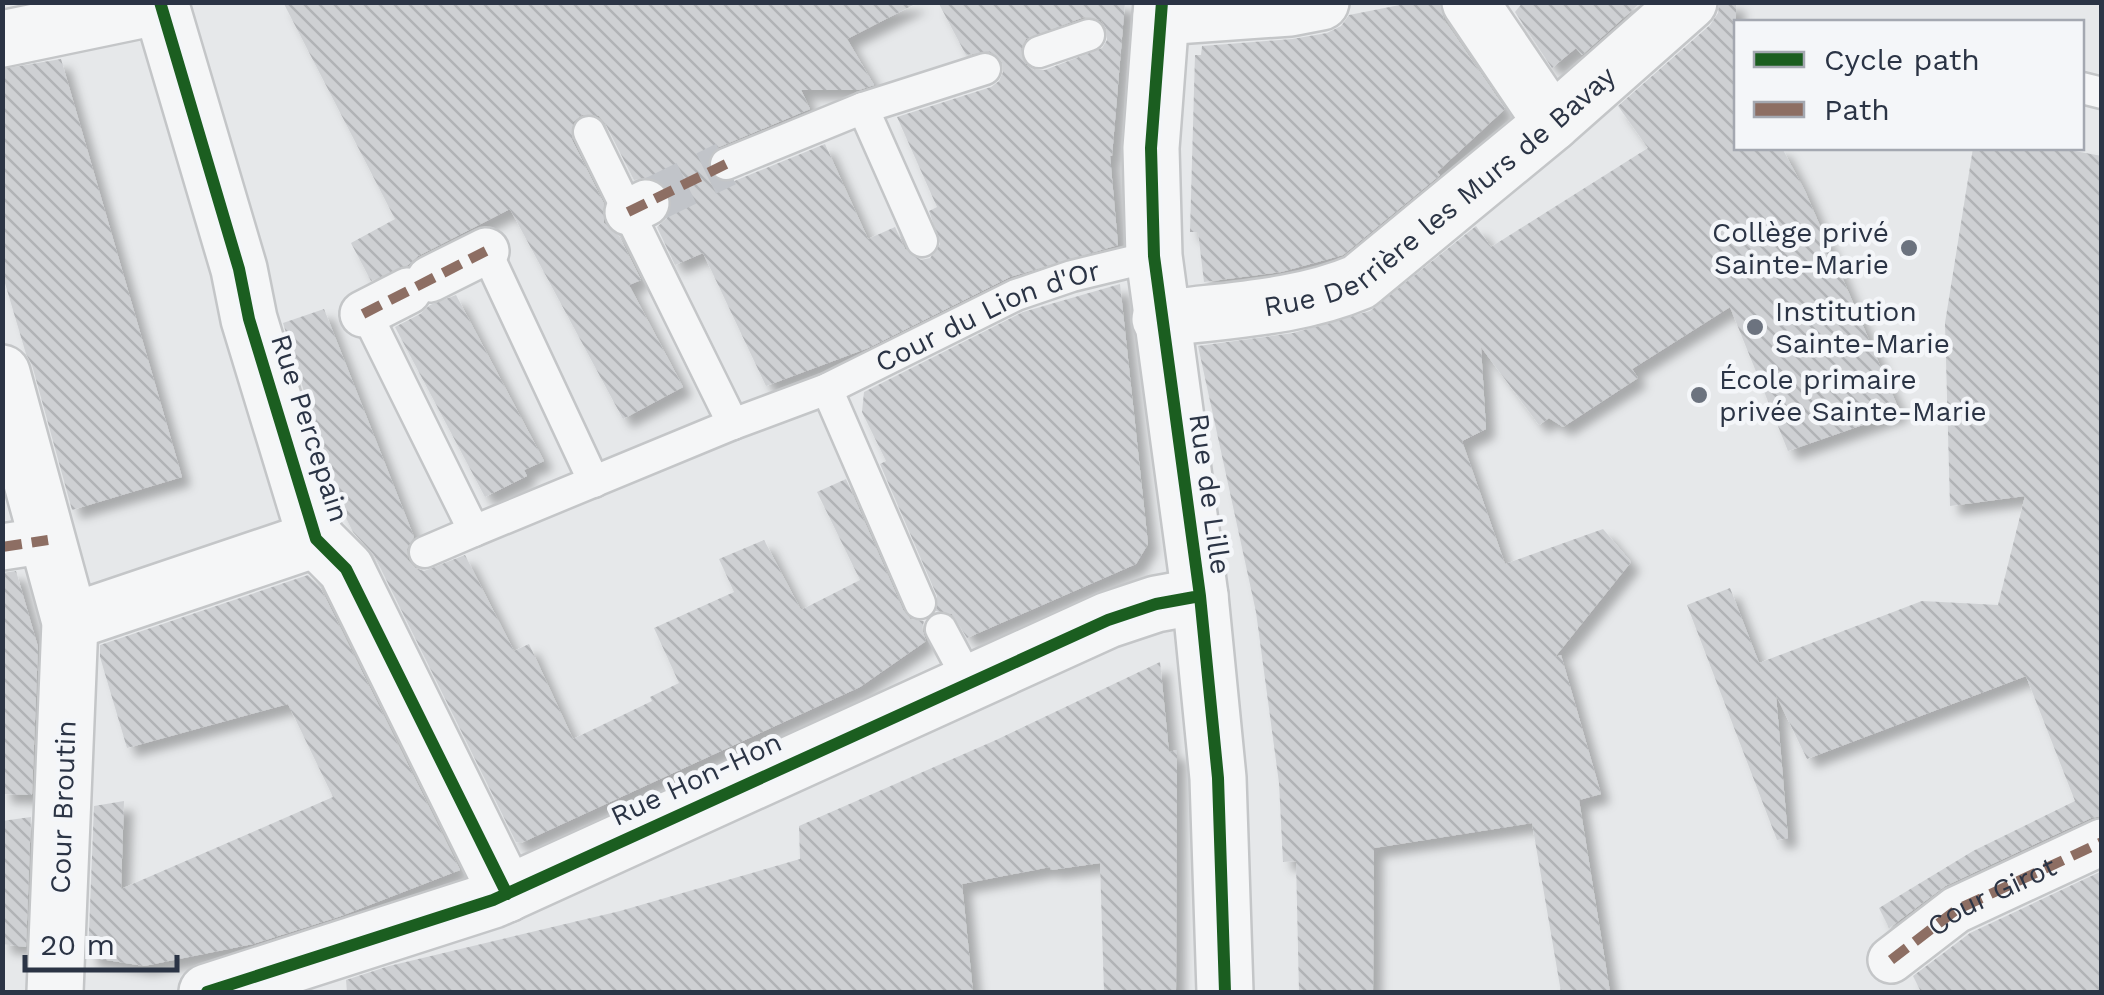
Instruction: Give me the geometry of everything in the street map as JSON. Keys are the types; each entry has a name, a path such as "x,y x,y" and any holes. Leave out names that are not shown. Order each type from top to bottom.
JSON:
{"street":[{"path":"1149,15 1290,8 1321,2"},
{"path":"1470,2 1552,123"},
{"name":"Rue Derrière les Murs de Bavay","path":"1160,319 1288,302 1340,291 1360,282 1552,123 1689,2"},
{"path":"2,39 160,4"},
{"name":"Rue Percepain","path":"160,4 316,539 363,582 507,894"},
{"name":"Rue de Lille","path":"1149,15 1154,256 1200,596 1219,798 1225,992"},
{"path":"367,317 486,251"},
{"name":"Cour Broutin","path":"2,374 25,544 70,622 55,992"},
{"path":"70,622 316,539"},
{"name":"Rue Hon-Hon","path":"208,992 467,910 1120,615 1200,596"},
{"name":"Cour Girot","path":"1890,960 1956,910 2102,842"}],"lane":[{"path":"1039,52 1089,36"},
{"path":"726,164 863,108 985,69"},
{"path":"863,108 922,241"},
{"path":"589,132 637,207 733,424"},
{"path":"486,251 594,482"},
{"name":"Cour du Lion d'Or","path":"424,552 827,389 1016,295 1072,276 1154,256"},
{"path":"367,317 474,531"},
{"path":"827,389 920,603"},
{"path":"941,629 969,681"}],"building":[{"path":"283,2 919,2 847,39 874,85 859,90 801,90 810,109 719,147 707,162 715,179 732,182 825,144 868,239 895,227 905,249 921,260 930,258 940,244 929,211 937,207 897,117 991,87 1003,72 1002,62 990,51 966,55 938,2 1125,2 1110,156 1118,245 1010,277 868,348 766,386 703,253 675,265 657,227 672,206 669,190 649,177 634,180 599,116 582,115 573,122 572,140 604,204 604,223 619,236 641,280 629,285 683,387 623,419 510,209 371,281 351,243 395,219","holes":["1084,17 1101,20 1107,40 1102,48 1045,70 1026,65 1021,49 1026,39"]},
{"path":"1415,2 1439,2 1444,20 1505,109 1437,172 1440,175 1343,255 1281,272 1204,282 1198,232 1190,232 1195,55 1201,55 1202,46 1327,33 1341,26 1349,15"},
{"path":"1523,2 1641,2 1582,55 1576,48 1552,68 1515,12"},
{"path":"1719,2 1736,2 1734,150 1783,150 1805,191 1900,412 1788,451 1730,307 1632,369 1638,378 1563,427 1549,418 1539,425 1481,347 1486,429 1462,441 1505,564 1603,529 1631,562 1555,657 1561,655 1601,794 1579,800 1610,992 1561,992 1532,823 1374,848 1373,992 1299,992 1296,861 1283,862 1279,783 1256,612 1198,346 1293,333 1370,311 1476,226 1491,247 1648,148 1618,106 1710,25 1718,13"},
{"path":"61,59 182,477 72,510 2,273 2,69"},
{"path":"1973,150 2069,150 2102,156 2102,816 1945,886 1889,928 1879,908 1973,851 2075,801 2026,676 1807,759 1776,695 1788,838 1777,840 1687,605 1730,588 1759,663 1922,601 1998,605 2025,496 1950,506 1945,323"},
{"path":"1120,284 1148,544 1136,564 967,638 952,614 936,611 937,596 880,464 886,461 862,412 864,392 1023,312"},
{"path":"456,295 544,461 524,470 527,476 485,497 395,327 430,305"},
{"path":"324,309 414,537 407,549 408,560 424,571 465,555 514,651 529,644 573,739 652,701 650,697 679,683 654,628 734,592 719,559 764,540 801,610 860,580 817,492 846,479 903,610 910,619 924,621 926,641 860,687 516,842 374,555 353,532 343,512 283,323"},
{"path":"16,571 38,647 32,795 2,794 2,573"},
{"path":"308,575 320,587 460,870 341,916 253,944 144,966 88,957 94,806 124,801 121,889 333,797 288,704 127,748 100,657 100,645"},
{"path":"1160,662 1169,752 1177,750 1176,992 1104,992 1100,863 1051,870 1050,867 962,884 973,992 347,992 346,980 389,966 620,911 800,859 799,826 996,740"},
{"path":"31,817 26,947 2,944 2,821"},
{"path":"2102,871 2102,992 1921,992 1913,976 1970,933"}],"tunnel":[{"path":"646,203 726,164"}],"marked path":[{"path":"628,212 726,164"},
{"path":"363,314 486,251"},
{"path":"2,547 48,540"},
{"path":"1891,960 1956,910 2102,842"}],"cycle path":[{"path":"160,2 316,539 346,569 507,894"},
{"path":"1162,2 1151,148 1154,256 1200,596 1218,778 1225,992"},
{"path":"207,992 493,900 1108,620 1156,604 1200,596"}],"place":[{"name":"Collège privé Sainte-Marie","path":"1909,248"},
{"name":"Institution Sainte-Marie","path":"1755,327"},
{"name":"École primaire privée Sainte-Marie","path":"1699,395"}]}
